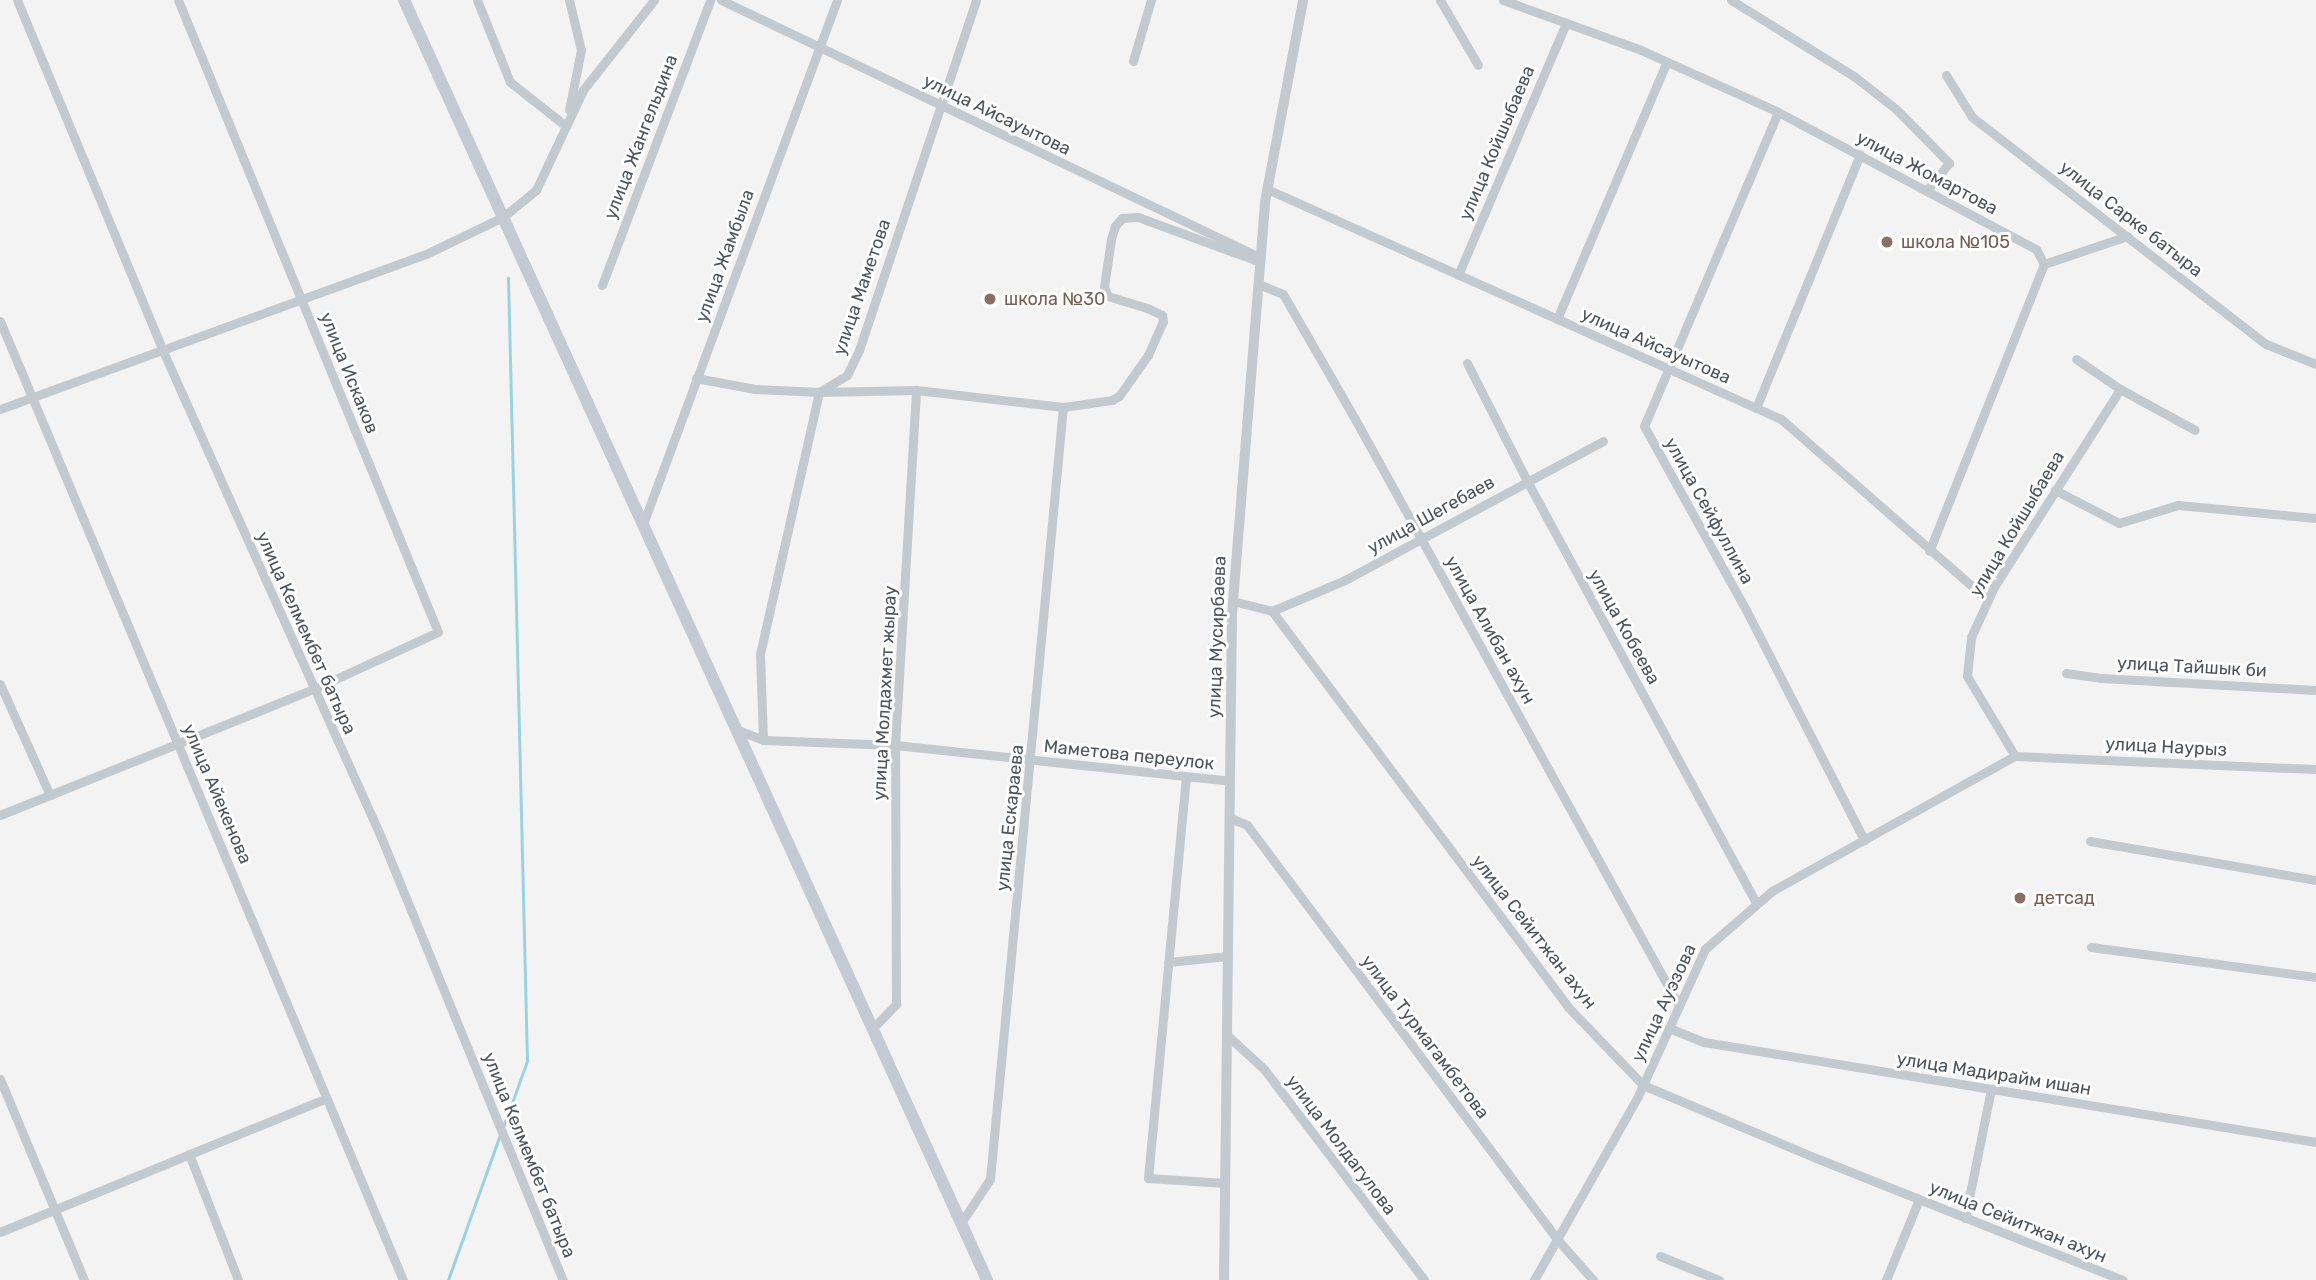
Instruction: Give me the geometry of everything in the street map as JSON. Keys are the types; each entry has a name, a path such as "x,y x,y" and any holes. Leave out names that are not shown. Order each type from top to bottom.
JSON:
{"main road":[{"path":"404,0 987,1280"}],"street":[{"name":"улица Келмембет батыра","path":"16,0 162,349 381,837 563,1280"},
{"name":"улица Искаков","path":"178,0 438,632 314,689"},
{"path":"477,0 510,82 566,126"},
{"path":"566,126 581,50 569,0"},
{"path":"0,409 426,254 503,217 536,190 583,90 654,0"},
{"name":"улица Жангельдина","path":"602,285 710,0"},
{"name":"улица Айсауытова","path":"721,0 1260,260"},
{"name":"улица Жамбыла","path":"643,524 836,0"},
{"name":"улица Маметова","path":"819,392 847,375 859,350 976,0"},
{"path":"1133,61 1151,0"},
{"name":"улица Мусирбаева","path":"1226,1278 1233,601 1267,189 1303,0"},
{"path":"1440,0 1478,65"},
{"name":"улица Жомартова","path":"1503,0 1641,50 1777,112 2036,249 2044,264"},
{"path":"1731,0 1855,77 1896,109 1949,163 1927,190"},
{"name":"улица Койшыбаева","path":"1458,275 1566,23"},
{"path":"1556,319 1666,63"},
{"name":"улица Сарке батыра","path":"1946,75 1972,117 2266,344 2316,364"},
{"name":"улица Сейфуллина","path":"1777,112 1644,426 1746,610 1864,840"},
{"path":"1756,408 1860,155"},
{"name":"улица Айсауытова","path":"1267,189 1781,419 1988,600"},
{"path":"696,378 755,389 819,392 916,390 1063,407 1112,400 1119,396 1160,334 1161,315 1108,296 1104,287 1111,239 1115,226 1122,218 1138,217 1260,260"},
{"path":"1929,551 2044,264 2126,236"},
{"name":"улица Алибан ахун","path":"1258,284 1283,294 1679,1006"},
{"name":"улица Айекенова","path":"0,321 403,1280"},
{"path":"2076,359 2120,389 2195,430"},
{"name":"улица Кобеева","path":"1467,363 1527,481 1757,904"},
{"name":"улица Койшыбаева","path":"2015,756 1967,676 1971,637 1988,600 2120,389"},
{"name":"улица Молдахмет жырау","path":"872,1028 896,1004 895,745 916,390"},
{"path":"763,740 760,654 819,392"},
{"name":"улица Ескараева","path":"961,1223 990,1179 1063,407"},
{"name":"улица Шегебаев","path":"1272,611 1345,580 1602,441"},
{"path":"2056,490 2119,523 2178,505 2316,518"},
{"path":"1233,601 1272,611"},
{"name":"улица Сейитжан ахун","path":"1272,611 1568,1007 1643,1085 2123,1280"},
{"name":"улица Тайшык би","path":"2066,673 2101,678 2316,690"},
{"path":"0,684 50,795"},
{"path":"0,814 314,689"},
{"name":"Маметова переулок","path":"734,728 763,740 895,745 1230,781"},
{"name":"улица Ауэзова","path":"1534,1280 1643,1085 1705,949 1772,891 2015,756"},
{"name":"улица Наурыз","path":"2015,756 2316,769"},
{"path":"1186,776 1148,1178 1225,1183"},
{"name":"улица Турмагамбетова","path":"1230,818 1247,825 1557,1239 1593,1280"},
{"path":"2090,841 2316,880"},
{"path":"2091,947 2316,977"},
{"path":"1168,962 1228,956"},
{"name":"улица Мадирайм ишан","path":"1669,1028 1704,1042 2316,1142"},
{"name":"улица Молдагулова","path":"1227,1035 1264,1069 1424,1280"},
{"path":"0,1079 85,1280"},
{"path":"1965,1218 1991,1089"},
{"path":"0,1232 327,1098"},
{"path":"189,1154 238,1280"},
{"path":"1886,1280 1919,1199"},
{"path":"1660,1256 1719,1280"}],"waterway":[{"path":"504,1125 527,1061 508,278"},
{"path":"448,1280 500,1135"}],"place":[{"name":"школа №105","path":"1887,242"},
{"name":"школа №30","path":"990,299"},
{"name":"детсад","path":"2020,898"}]}
